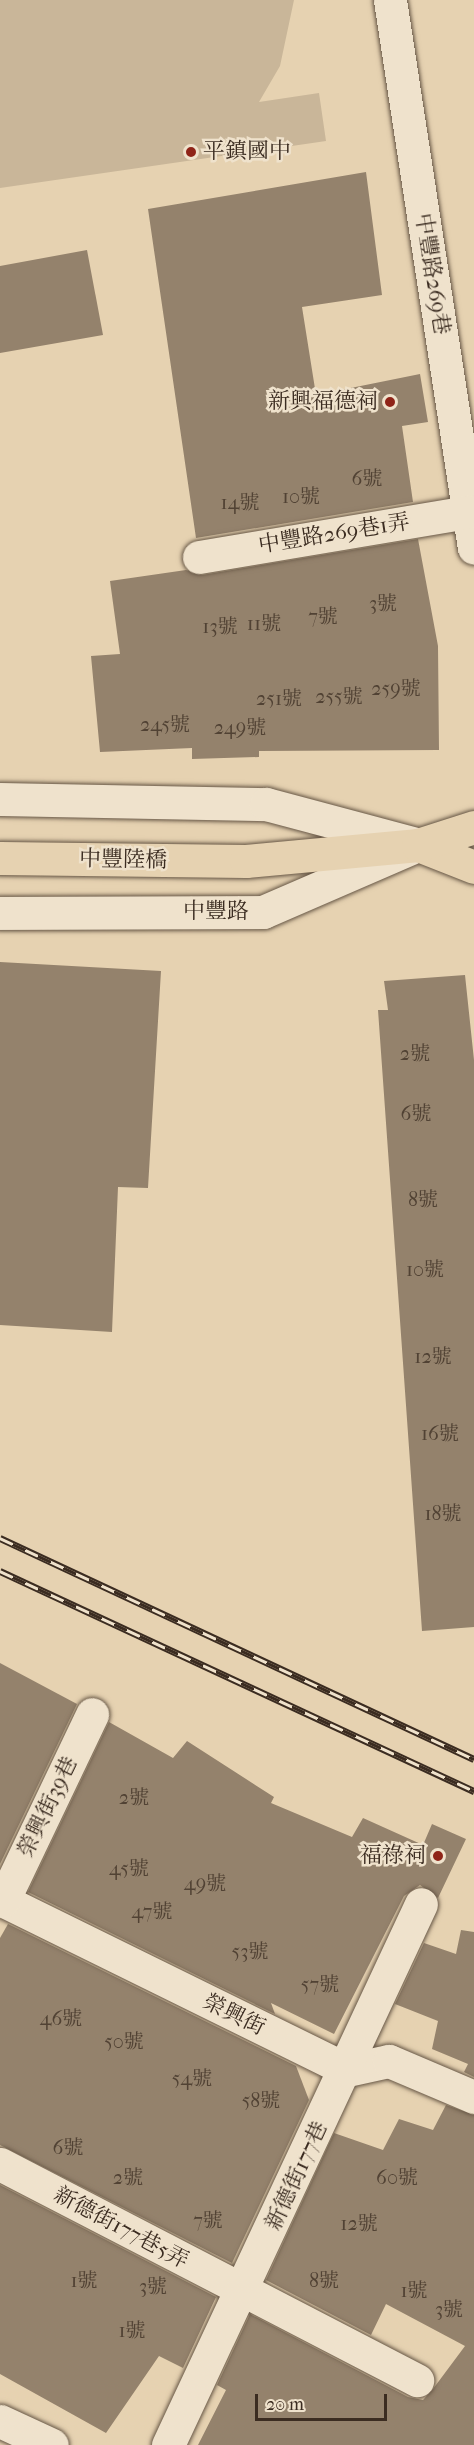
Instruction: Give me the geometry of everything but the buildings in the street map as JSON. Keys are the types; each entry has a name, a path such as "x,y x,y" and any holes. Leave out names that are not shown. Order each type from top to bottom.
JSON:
{"main road":[{"name":"中豐路","path":"246,861 418,845 474,827"},
{"name":"中豐路","path":"418,845 474,867"},
{"name":"中豐陸橋","path":"0,858 246,861"}],"lane":[{"name":"中豐路269巷","path":"390,0 474,548"},
{"name":"中豐路269巷1弄","path":"199,557 469,512"},
{"path":"0,799 266,804 418,845"},
{"name":"中豐路","path":"0,913 263,912 418,845"},
{"name":"榮興街39巷","path":"1,1900 93,1714"},
{"name":"榮興街","path":"1,1900 347,2070"},
{"name":"新德街177巷","path":"168,2445 347,2070 421,1904"},
{"path":"347,2070 389,2061 474,2097"},
{"name":"新德街177巷5弄","path":"0,2164 417,2380"},
{"path":"0,2421 52,2445"}],"shaded area":[{"path":"0,0 294,0 280,66 259,102 319,93 326,141 0,188"}],"railway":[{"path":"0,1538 474,1759"},
{"path":"0,1571 474,1791"}],"place":[{"name":"平鎮國中","path":"191,152"},
{"name":"新興福德祠","path":"390,402"},
{"name":"福祿祠","path":"438,1856"}]}
